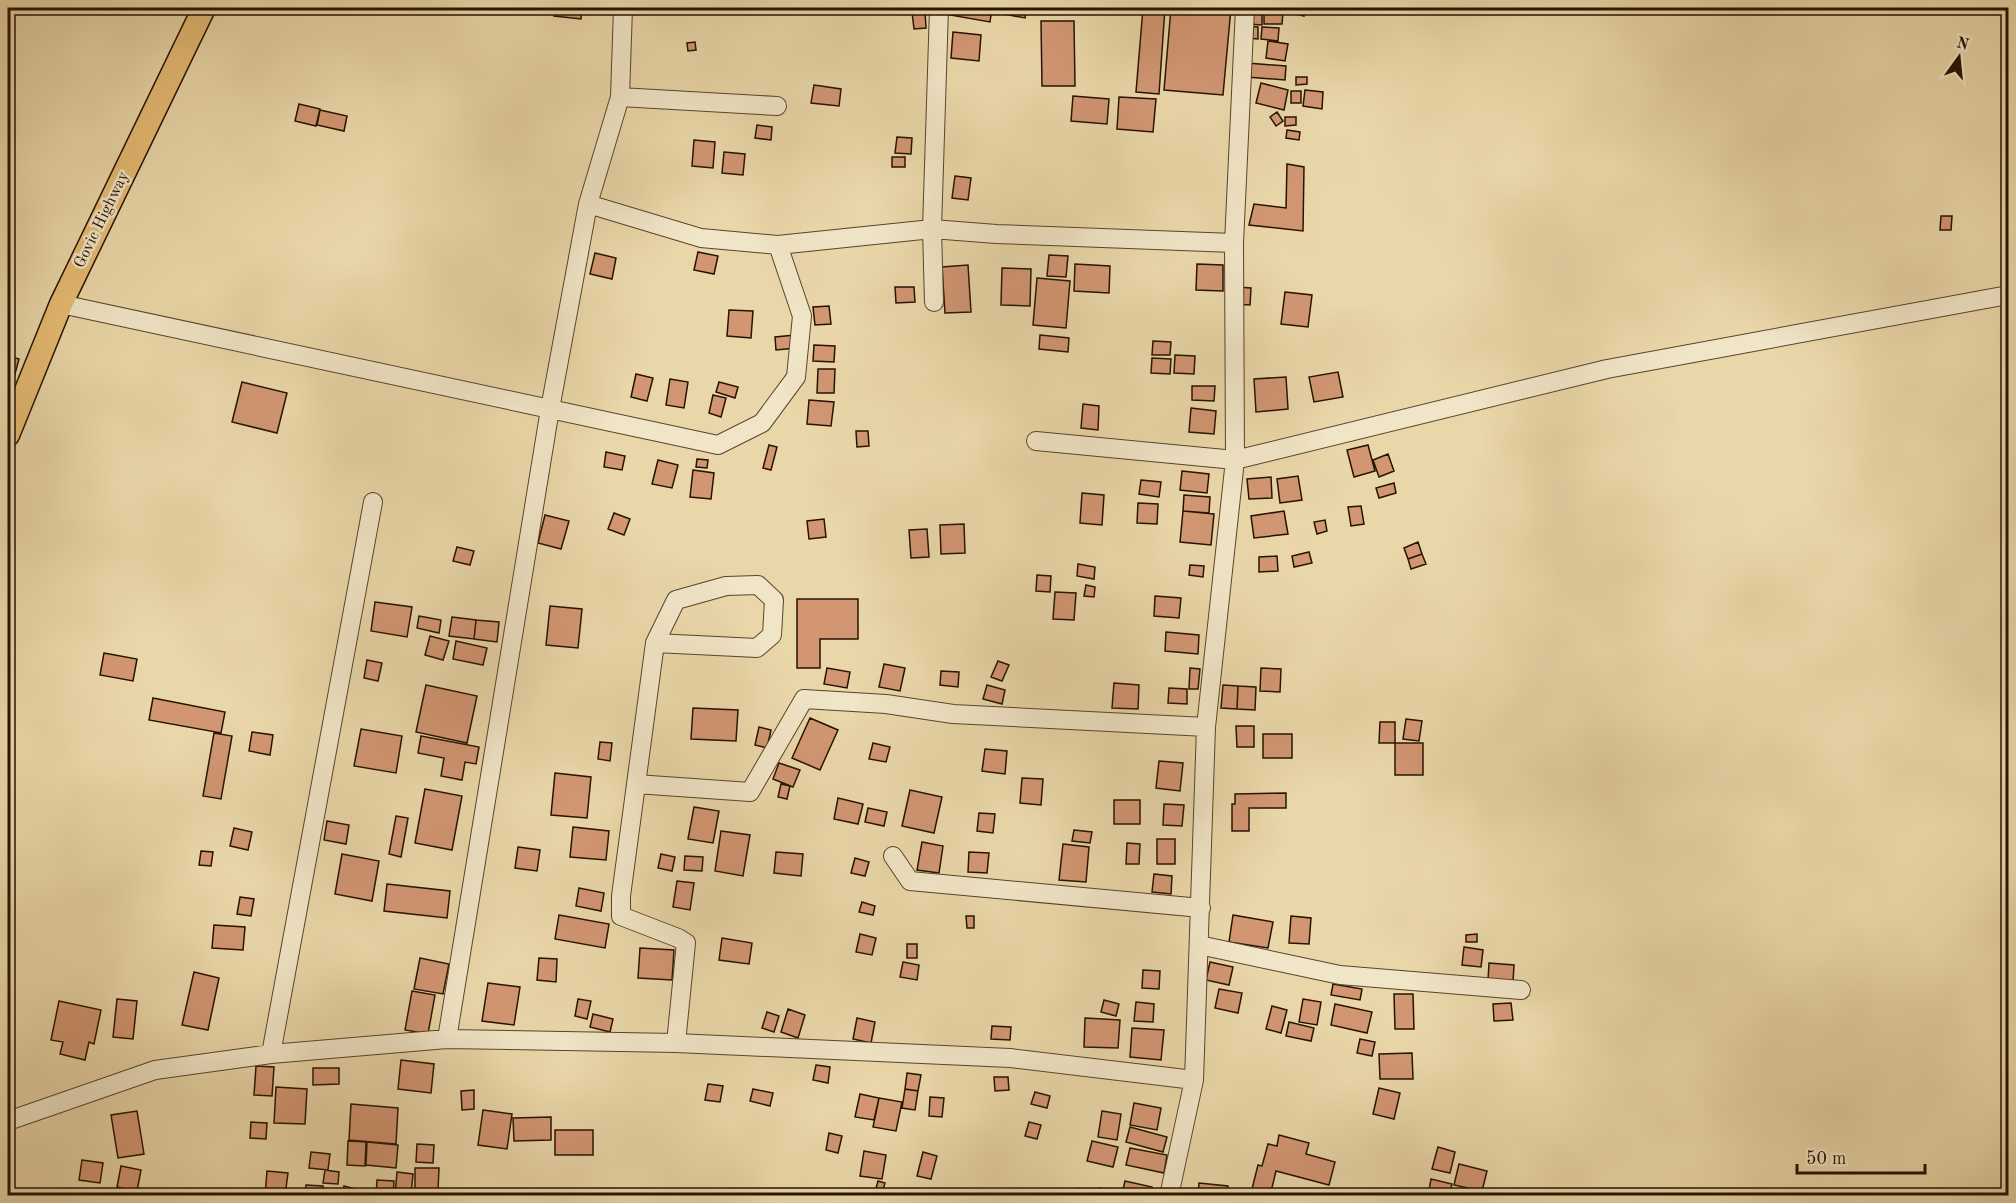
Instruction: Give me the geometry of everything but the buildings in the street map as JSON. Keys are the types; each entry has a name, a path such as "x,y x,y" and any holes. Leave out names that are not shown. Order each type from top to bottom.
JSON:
{"main road":[{"name":"Govic Highway","path":"8,435 61,304 204,8"}],"street":[{"path":"447,1040 550,409 588,204 620,97 623,8"},
{"path":"934,302 932,229 939,8"},
{"path":"1169,1196 1194,1080 1206,727 1235,460 1234,243 1245,8"},
{"path":"620,97 777,106"},
{"path":"588,204 701,238 778,245 932,229 996,234 1234,243"},
{"path":"61,304 718,445 762,423 796,377 802,316 778,245"},
{"path":"1035,441 1235,460 1607,369 2008,295"},
{"path":"271,1054 373,501"},
{"path":"655,644 757,648 772,635 774,600 758,585 726,586 676,600 655,644 640,741 621,896 621,916 686,943 676,1043"},
{"path":"636,784 750,792 804,699 886,704 952,714 1206,727"},
{"path":"892,856 910,881 1201,908"},
{"path":"1199,945 1340,975 1521,990"},
{"path":"8,1121 155,1070 271,1054 447,1040 676,1043 1010,1058 1194,1080"}]}
